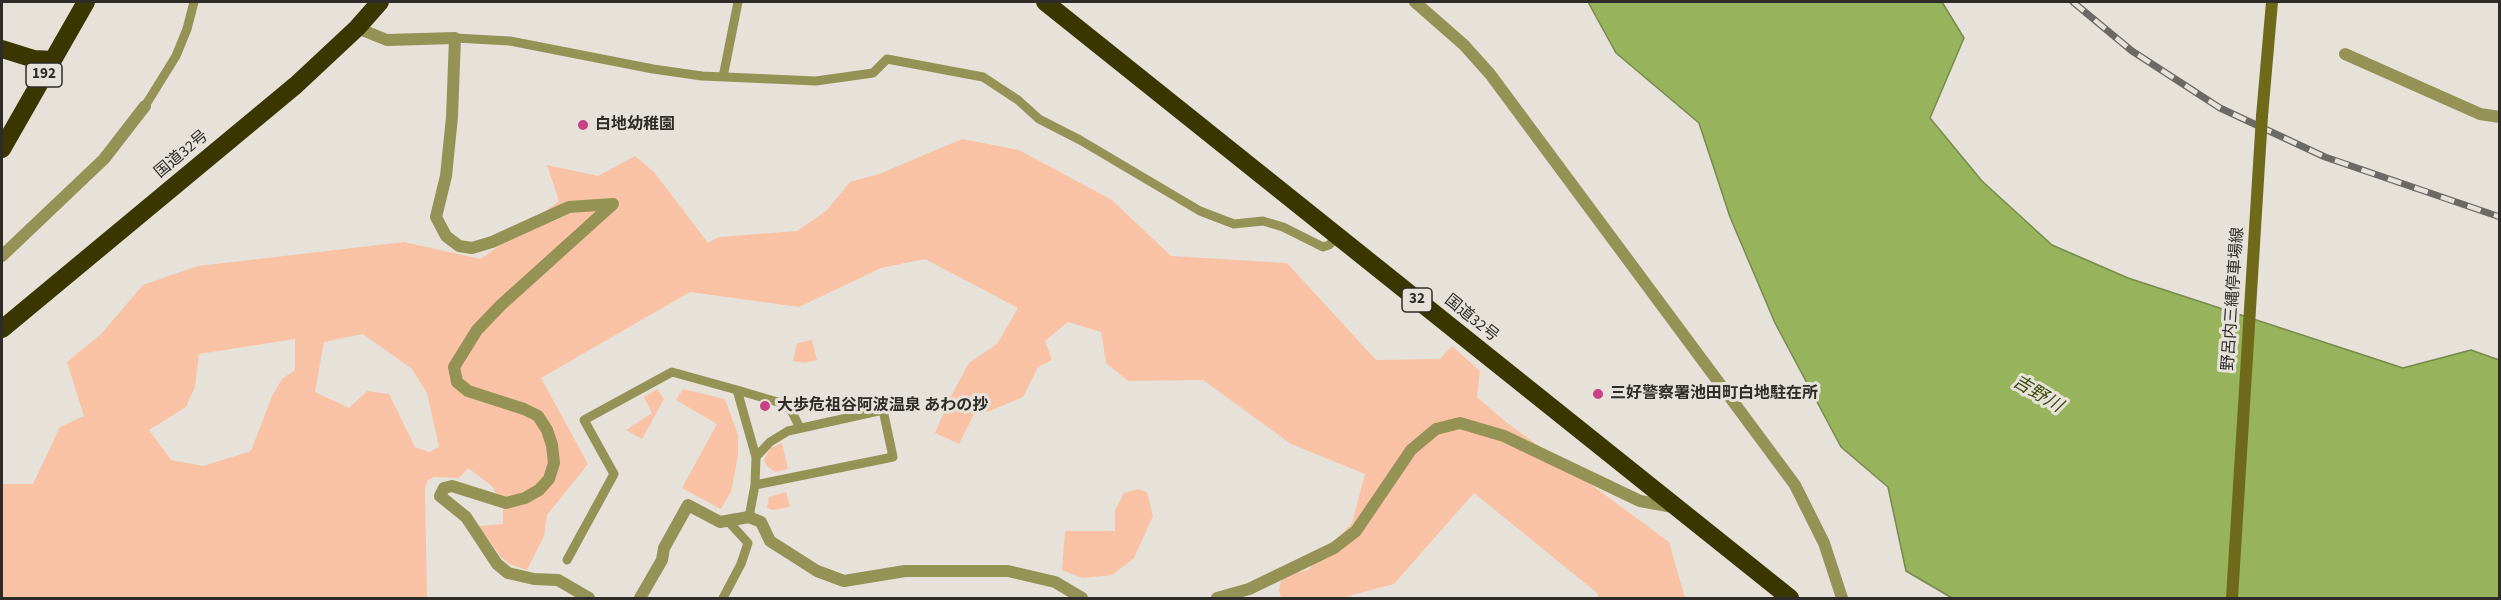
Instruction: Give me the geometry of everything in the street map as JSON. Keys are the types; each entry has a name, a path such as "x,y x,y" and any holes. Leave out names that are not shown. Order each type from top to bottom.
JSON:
{"highway":[{"name":"192","path":"2,149 86,2"},
{"name":"国道32号","path":"2,329 296,85 357,28 380,2"},
{"name":"国道32号","path":"1045,2 1790,598"},
{"path":"2,49 34,59 53,60"}],"main road":[{"name":"野呂内三縄停車場線","path":"2232,598 2262,116 2272,2"}],"street":[{"path":"1415,2 1464,45 1490,74 1795,485 1824,543 1842,598"},
{"path":"357,28 387,40 454,38 447,164 436,217 446,236 459,246 472,248 492,242 569,207 613,204 501,305 477,330 454,367 457,382 468,391 524,409 538,416 548,430 552,446 554,463 549,479 539,490 525,498 506,503 452,486 444,488 440,496 466,517 497,564 508,573 534,579 558,580 589,598"},
{"path":"2345,54 2480,114 2499,117"},
{"path":"2,256 104,159 145,106"},
{"path":"1217,598 1249,588 1334,548 1356,531 1411,450 1436,429 1460,423 1504,436 1640,501 1677,508"},
{"path":"640,598 662,560 664,548 688,505 720,522 749,517 761,522 770,541 817,572 844,580 905,571 1008,571 1055,582 1082,598"}],"lane":[{"path":"145,106 177,56 194,2"},
{"path":"723,77 738,2"},
{"path":"454,38 510,41 653,69 723,77 816,81 873,73 887,59 982,77 1018,99 1039,119 1080,140 1200,211 1233,224 1263,221 1283,227 1323,247 1338,237"},
{"path":"567,561 614,474 584,420 672,372 781,403 791,410 800,429"},
{"path":"737,390 756,457 755,484 749,517"},
{"path":"755,484 893,457 883,410 788,431 770,442 756,457"},
{"path":"723,598 741,564 748,543 728,521"}],"shaded area":[{"path":"962,139 1019,150 1112,200 1171,256 1287,263 1376,360 1440,359 1452,346 1480,371 1477,397 1506,422 1669,542 1685,598 1599,598 1597,593 1474,493 1394,584 1341,598 1281,598 1279,590 1283,575 1308,570 1352,523 1365,474 1291,444 1203,380 1128,381 1106,363 1101,332 1068,322 1045,341 1052,360 1038,367 1023,397 987,412 977,408 959,444 935,433 969,363 997,344 1018,308 925,259 881,268 799,307 690,292 541,378 588,464 547,515 544,536 527,570 509,564 500,556 479,526 503,524 503,506 492,486 468,468 459,478 434,477 428,480 425,488 427,598 2,598 2,484 33,484 60,427 84,416 67,362 101,334 143,285 198,266 404,242 481,259 559,201 547,165 598,176 635,156 654,172 708,243 719,237 797,231 826,211 850,182 879,174","holes":["363,334 412,369 427,393 439,447 429,452 415,447 389,394 367,391 349,408 315,392 324,342","295,339 295,370 282,379 272,396 251,451 203,466 171,460 149,430 186,407 195,387 199,354"]},
{"path":"812,340 817,360 805,363 793,361 797,343"},
{"path":"657,389 664,399 642,439 626,430 652,413 644,397"},
{"path":"683,389 725,399 738,435 738,456 731,492 721,509 682,488 717,424 676,400"},
{"path":"782,443 788,469 775,472 767,466 764,460 770,448"},
{"path":"1138,489 1147,492 1153,516 1134,558 1112,575 1082,578 1062,570 1065,531 1115,531 1115,510 1124,493"},
{"path":"786,492 790,507 773,510 767,508 769,497"}],"water":[{"name":"吉野川","path":"1588,2 1942,2 1964,38 1930,118 1982,181 2052,245 2128,278 2403,368 2471,350 2499,360 2499,598 1952,598 1906,571 1888,487 1841,447 1775,323 1730,217 1699,123 1616,53"}],"railway":[{"path":"2073,2 2132,51 2220,108 2325,157 2500,217"}],"place":[{"name":"白地幼稚園","path":"583,125"},
{"name":"三好警察署池田町白地駐在所","path":"1598,394"},
{"name":"大歩危祖谷阿波温泉 あわの抄","path":"765,406"}]}
